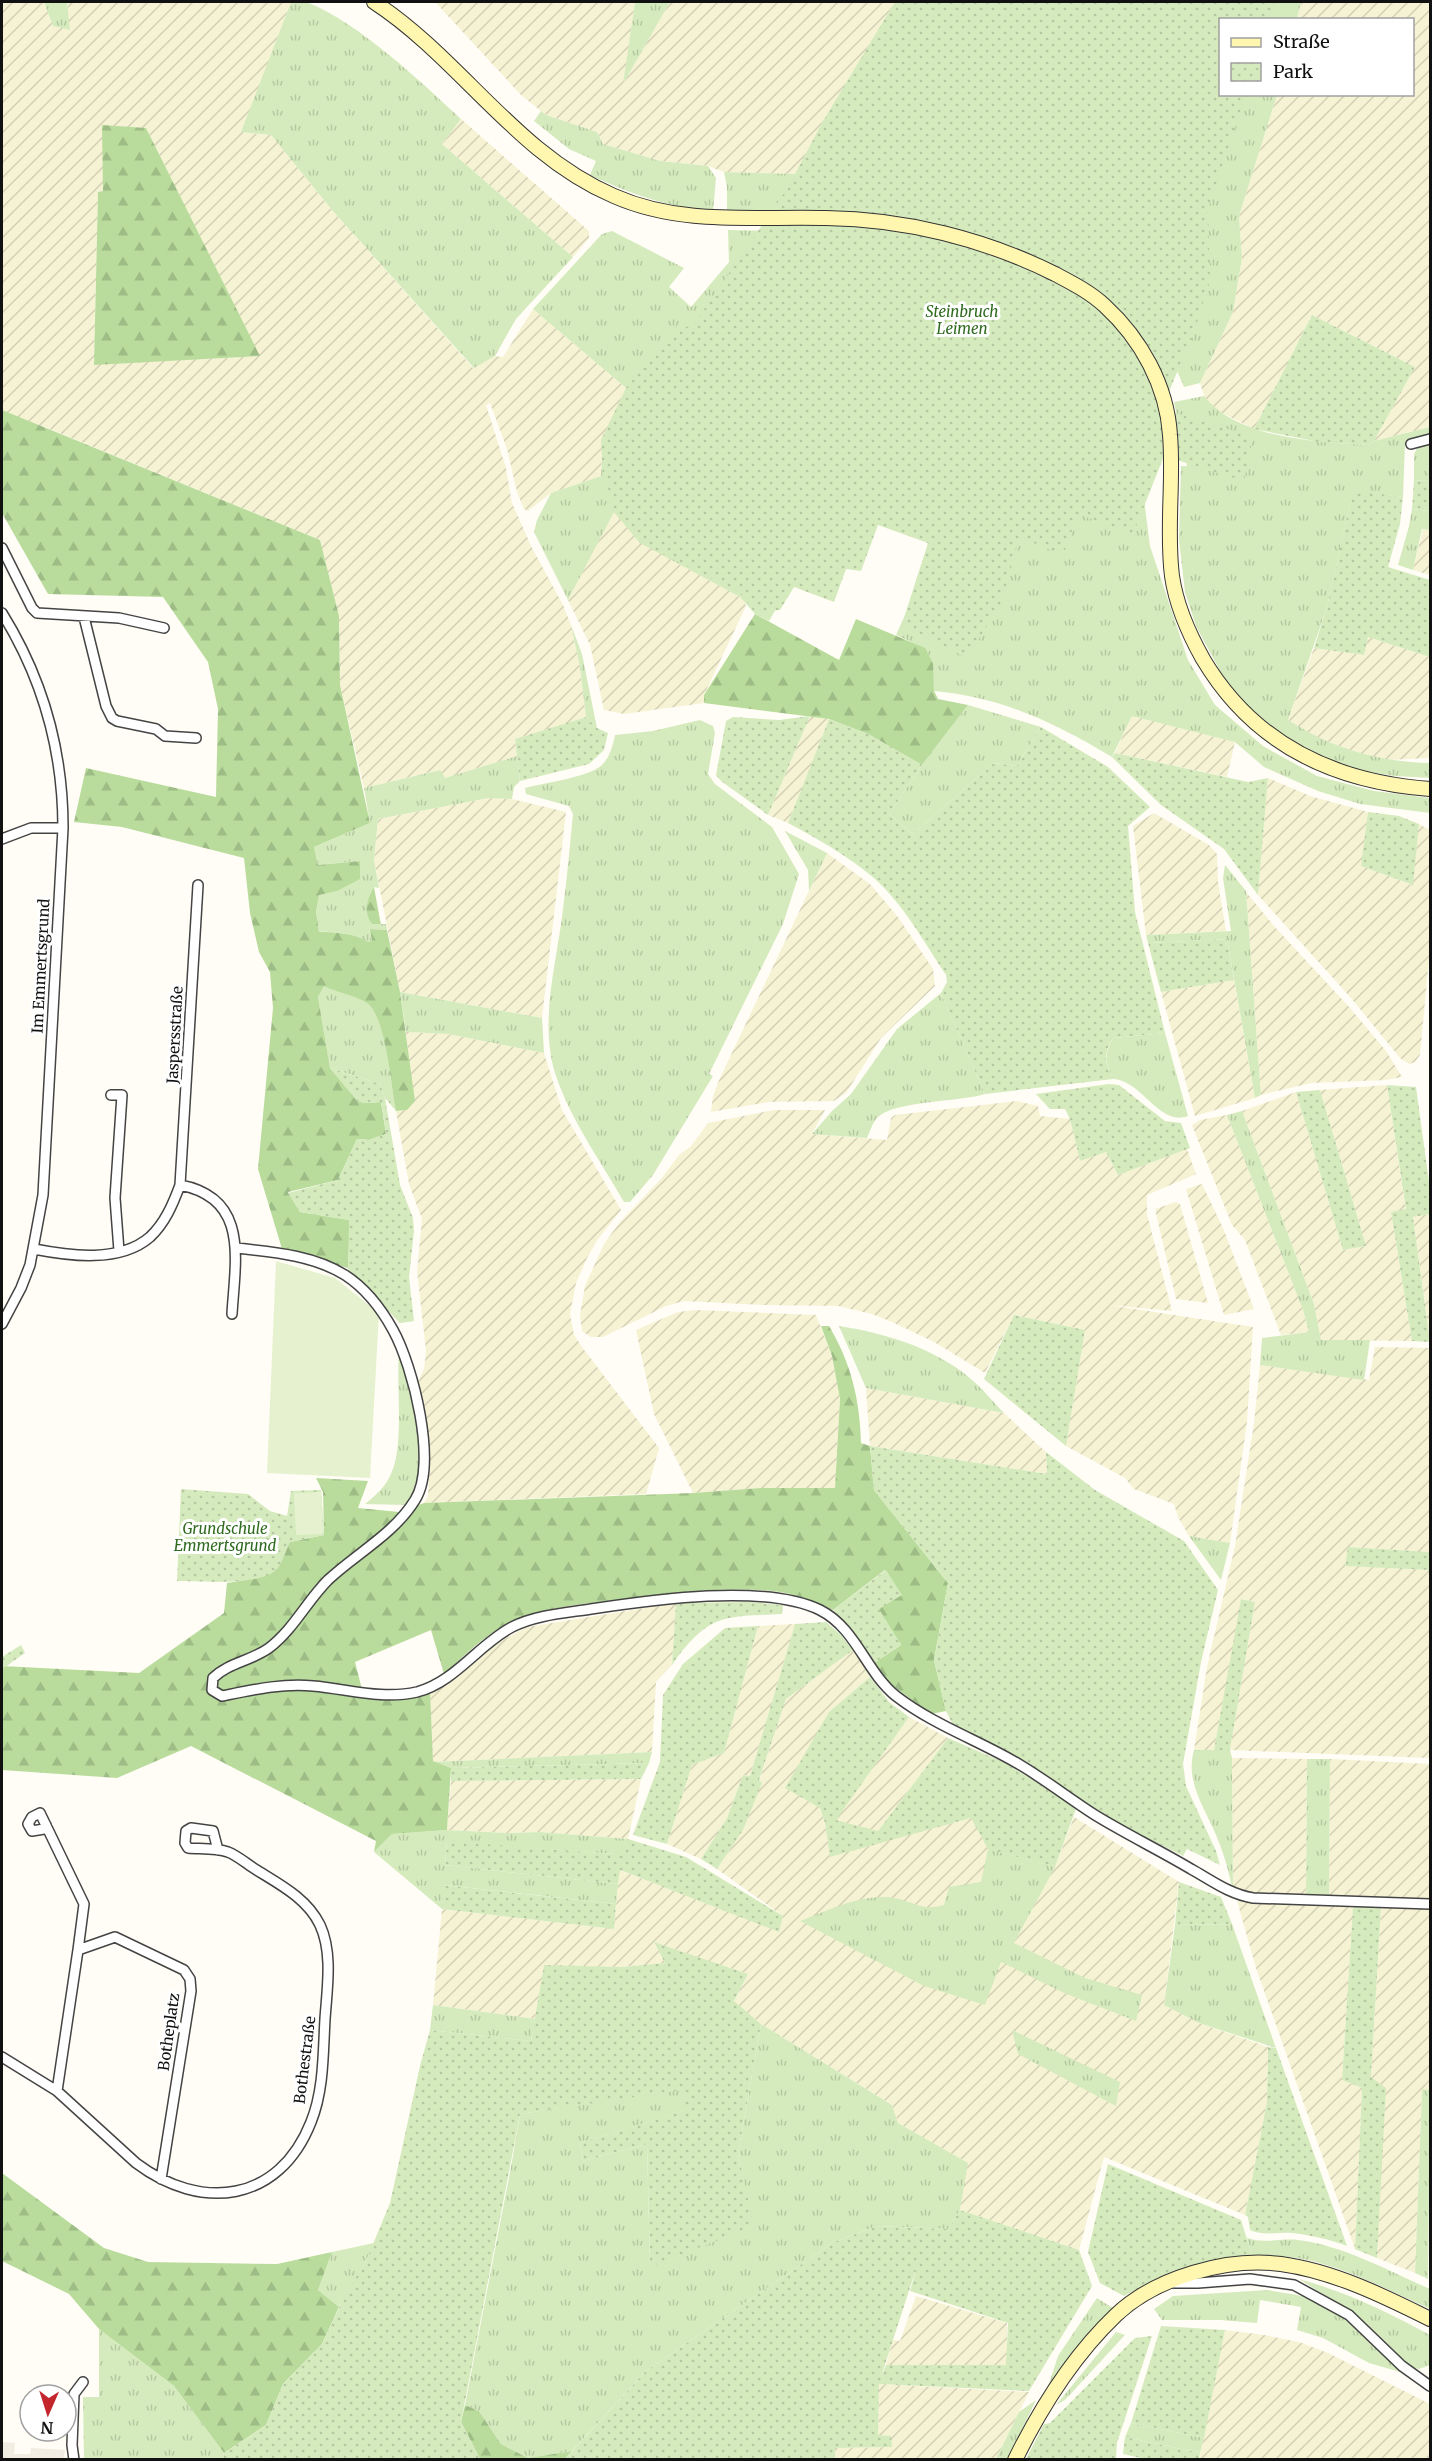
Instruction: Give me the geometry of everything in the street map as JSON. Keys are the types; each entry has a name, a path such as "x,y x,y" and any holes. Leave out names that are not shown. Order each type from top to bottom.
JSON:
{"main road":[{"path":"374,2 443,56 519,135 564,170 607,193 636,204 693,217 876,221 958,237 1027,262 1083,289 1110,310 1137,342 1155,374 1162,394 1171,439 1169,533 1173,580 1179,604 1191,634 1214,676 1228,696 1259,727 1284,746 1311,761 1371,781 1431,789"},
{"path":"1015,2460 1048,2398 1116,2315 1142,2296 1169,2283 1211,2268 1233,2264 1280,2264 1334,2277 1427,2317"}],"street":[{"path":"1412,444 1431,439"},
{"path":"2,548 32,608 37,613 119,618 164,628"},
{"name":"Im Emmertsgrund","path":"2,613 19,643 44,699 58,758 63,815 44,1180 34,1249 21,1288 2,1324"},
{"path":"84,617 106,706 112,718 128,725 156,729 165,736 196,738"},
{"path":"2,838 31,828 63,828"},
{"name":"Jaspersstraße","path":"34,1249 72,1255 119,1251 139,1244 150,1237 166,1217 180,1185 198,885"},
{"path":"111,1095 122,1095 115,1198 119,1251"},
{"path":"180,1185 206,1193 224,1209 231,1220 236,1248 232,1314"},
{"path":"236,1248 277,1252 314,1261 346,1276 363,1290 393,1330 399,1345 412,1383 424,1442 425,1464 422,1487 401,1519 327,1582 277,1642 251,1659 225,1669 213,1677 212,1690 215,1694 222,1696 291,1684 369,1694 407,1694 441,1682 498,1635 528,1621 636,1602 749,1596 786,1599 819,1610 831,1617 845,1631 881,1683 922,1715 1025,1768 1126,1834 1228,1891 1253,1898 1431,1904"},
{"path":"46,1825 84,1904 57,2091"},
{"name":"Bothestraße","path":"2,2057 57,2091 136,2163 161,2180 192,2192 205,2194 231,2192 261,2182 274,2174 294,2153 311,2122 318,2097 322,2073 328,1962 326,1945 320,1925 306,1906 289,1891 231,1854 218,1850"},
{"name":"Botheplatz","path":"78,1950 111,1937 120,1938 177,1965 190,1979 189,2007 161,2180"},
{"path":"1169,2283 1250,2279 1294,2285 1349,2315 1402,2366 1429,2386"},
{"path":"74,2460 72,2445 74,2394 83,2382"}],"shaded area":[{"path":"2,2 44,2 53,26 68,7 67,2 291,2 242,132 271,135 332,210 473,368 495,356 503,357 533,309 626,388 603,440 601,476 551,493 528,511 524,509 517,492 507,449 490,403 486,405 506,468 512,503 571,625 580,667 586,717 515,739 517,756 445,778 439,770 364,788 340,685 339,616 320,540 47,428 2,412","holes":["146,128 259,356 94,364 98,192 103,191"]},
{"path":"435,2 635,2 624,82 670,2 895,2 822,123 795,174 724,172 708,166 660,161 603,144 597,132 546,115 521,95"},
{"path":"1301,2 1430,2 1430,427 1374,441 1415,367 1312,315 1254,429 1214,409 1204,396 1200,383 1233,312 1242,258 1239,216 1277,96 1414,96 1414,18 1297,18"},
{"path":"461,119 589,231 589,238 573,257 442,144"},
{"path":"614,511 641,543 744,601 746,606 704,695 704,703 624,714 604,710 590,645 568,600"},
{"path":"1423,529 1430,530 1430,575 1413,570"},
{"path":"1368,637 1430,657 1430,758 1387,760 1357,753 1314,736 1288,720 1314,648 1364,655"},
{"path":"1132,715 1235,742 1227,777 1115,753"},
{"path":"810,716 829,719 788,823 768,815"},
{"path":"1268,778 1310,796 1368,812 1362,866 1412,885 1419,824 1430,830 1430,949 1420,1055 1415,1062 1409,1064 1400,1058 1351,998 1258,895"},
{"path":"489,798 512,799 566,812 542,1018 400,992 374,860 378,819"},
{"path":"1154,813 1209,845 1217,854 1218,882 1226,931 1146,935 1133,826"},
{"path":"827,853 870,884 898,917 933,969 935,986 881,1038 846,1093 834,1101 769,1102 711,1112 713,1096 720,1078"},
{"path":"1246,892 1274,926 1350,1008 1386,1051 1402,1077 1386,1080 1311,1083 1261,1095"},
{"path":"1234,980 1255,1098 1195,1116 1161,992"},
{"path":"406,1032 448,1034 544,1053 562,1110 621,1210 598,1239 587,1258 576,1283 570,1314 574,1335 659,1448 646,1494 424,1503 428,1496 430,1459 427,1428 417,1384 424,1369 426,1351 417,1271 422,1219 409,1184 396,1111 407,1110 409,1063"},
{"path":"1387,1085 1406,1210 1391,1212 1412,1341 1321,1340 1314,1304 1242,1111 1296,1092 1343,1250 1366,1246 1320,1090"},
{"path":"1017,1101 1038,1106 1040,1116 1070,1119 1080,1161 1106,1152 1118,1175 1187,1149 1196,1174 1147,1195 1147,1214 1172,1311 1108,1305 1253,1327 1247,1422 1230,1543 1189,1536 1178,1517 1174,1504 1134,1489 1125,1478 1066,1446 1085,1330 1014,1315 985,1373 934,1342 892,1322 872,1314 838,1306 684,1301 666,1306 603,1337 591,1337 582,1331 580,1315 585,1286 604,1244 620,1222 661,1179 679,1155 691,1146 708,1123 774,1110 825,1110 812,1134 887,1140 891,1118 895,1115"},
{"path":"1227,1115 1303,1310 1309,1332 1281,1335 1245,1240 1232,1225 1192,1125 1200,1120"},
{"path":"1202,1184 1223,1228 1254,1309 1224,1315 1186,1189"},
{"path":"1176,1202 1180,1204 1208,1303 1176,1299 1155,1209"},
{"path":"1430,1214 1430,1342 1413,1216"},
{"path":"695,1310 816,1315 832,1356 840,1399 835,1488 760,1488 693,1493 654,1414 636,1330 678,1312"},
{"path":"1375,1347 1430,1348 1430,1552 1349,1547 1345,1565 1430,1570 1430,1758 1230,1750 1255,1602 1242,1599 1214,1750 1194,1750 1207,1667 1235,1546 1254,1423 1260,1365 1369,1380"},
{"path":"866,1388 1004,1413 1046,1452 1047,1474 870,1446"},
{"path":"676,1603 672,1665 656,1682 652,1752 433,1762 430,1690 450,1683 499,1642 527,1627"},
{"path":"795,1624 750,1776 743,1775 727,1818 701,1859 667,1844 692,1765 724,1753 758,1626"},
{"path":"853,1650 870,1677 829,1712 820,1808 825,1823 830,1856 971,1818 1055,1867 1074,1817 1179,1882 1164,2005 1199,2023 1268,2047 1267,2102 1245,2215 1104,2157 1079,2250 960,2210 967,2163 898,2123 892,2105 761,2024 734,2002 748,1974 654,1943 666,1963 622,1967 544,1966 535,2019 433,2005 442,1909 614,1929 619,1870 779,1931 783,1916 717,1869 743,1830 786,1699"},
{"path":"909,1717 948,1738 878,1831 835,1820"},
{"path":"1232,1758 1307,1759 1306,1897 1237,1894 1233,1890"},
{"path":"1330,1759 1430,1764 1430,1900 1329,1898"},
{"path":"641,1779 628,1839 540,1832 447,1830 451,1781"},
{"path":"1237,1901 1353,1906 1342,2080 1362,2088 1355,2249 1256,1968"},
{"path":"1381,1907 1430,1909 1430,2090 1422,2090 1415,2273 1377,2258 1385,2088 1371,2077"},
{"path":"916,2296 1007,2323 1007,2365 886,2365 893,2340 900,2341"},
{"path":"1225,2330 1299,2342 1328,2353 1430,2404 1430,2459 1199,2460"},
{"path":"879,2384 1029,2392 996,2459 835,2459 834,2448 892,2447 878,2435"},
{"path":"2,2442 15,2443 14,2454 30,2454 31,2448 65,2450 64,2459 2,2459"}],"green space":[{"path":"44,2 67,2 70,30 53,26"},
{"path":"291,2 307,2 328,12 369,39 427,88 461,119 442,144 573,257 516,319 495,356 474,368 332,210 271,135 241,132"},
{"path":"635,2 670,2 623,84"},
{"name":"Steinbruch Leimen","path":"895,2 1301,2 1297,18 1219,18 1219,96 1277,96 1239,216 1242,258 1233,312 1200,383 1184,387 1148,303 1141,476 1150,546 1188,660 1215,705 1263,746 1317,776 1374,791 1430,798 1430,813 1360,804 1318,791 1264,767 1235,742 1132,716 1112,757 1070,733 1027,714 982,699 934,691 931,660 928,654 924,649 896,635 910,604 930,542 878,523 792,582 769,621 755,614 740,597 640,543 614,512 568,600 534,532 537,520 551,493 601,476 603,440 626,388 533,309 602,234 612,231 684,268 669,287 691,307 729,262 728,230 822,232 794,209 727,214 727,187 724,172 795,174 822,123"},
{"name":"Steinbruch Leimen","path":"895,2 1275,2 1269,18 1219,18 1219,96 1246,96 1208,209 1210,281 1193,335 1170,389 1166,410 1253,437 1244,481 1164,456 1133,534 1078,514 1063,555 1019,537 1002,602 967,658 902,624 928,543 878,525 861,571 846,569 834,602 794,587 780,610 754,612 741,593 640,543 614,511 613,500 603,477 601,440 626,388 677,326 692,327 789,186 822,123"},
{"path":"541,111 546,115 597,132 603,144 660,161 708,166 716,178 713,212 650,199 590,175 596,161 569,149 534,121"},
{"path":"102,125 146,128 260,356 94,365 98,192 103,191"},
{"path":"1312,315 1415,367 1374,441 1368,445 1319,442 1254,429"},
{"path":"1204,396 1219,410 1257,430 1302,440 1368,445 1374,441 1430,427 1430,437 1405,443 1403,497 1353,491 1327,607 1288,720 1321,738 1356,752 1392,760 1430,763 1430,778 1395,776 1344,768 1283,738 1232,693 1196,626 1185,592 1179,540 1181,466 1187,466 1174,402"},
{"path":"2,410 320,540 339,616 340,685 370,823 314,847 318,865 360,861 360,879 337,891 319,895 316,912 319,932 351,935 368,942 372,941 370,929 387,930 400,992 415,1101 407,1110 396,1111 387,1053 379,1022 367,1003 324,986 318,997 330,1068 357,1100 364,1103 381,1102 386,1134 369,1140 357,1139 338,1180 288,1192 300,1212 350,1220 348,1268 282,1249 258,1169 273,1008 270,972 259,952 250,913 244,858 122,827 74,822 86,768 216,797 218,709 208,662 163,597 48,594 2,513"},
{"path":"1430,444 1430,481 1414,480 1414,454 1418,447"},
{"path":"1414,480 1430,481 1430,511 1412,509"},
{"path":"1353,490 1403,497 1400,524 1388,567 1430,580 1430,657 1368,637 1364,655 1314,648 1327,607"},
{"path":"1412,509 1430,511 1430,530 1422,529 1413,570 1398,565"},
{"path":"755,614 839,660 856,619 925,648 933,663 934,691 938,699 968,705 922,765 868,734 829,719 704,703 704,695"},
{"path":"571,625 582,654 597,728 586,717 580,667"},
{"path":"968,705 1041,727 1017,766 994,763 913,834 889,814 922,765"},
{"path":"810,716 768,815 716,775 726,721 733,717 779,720"},
{"path":"586,717 597,728 608,733 604,750 589,764 520,781 515,739"},
{"path":"829,719 868,734 922,765 889,814 913,834 994,763 1017,766 1041,727 1108,767 1150,807 1128,826 1135,912 1165,1033 1113,1038 1106,1058 1113,1079 985,1094 941,993 947,982 946,975 904,912 885,889 864,870 832,848 788,823"},
{"path":"700,720 713,726 715,733 708,774 715,784 772,827 799,874 783,924 709,1074 713,1076 653,1175 630,1202 624,1202 569,1107 555,1073 551,1053 549,1012 573,814 569,806 526,794 525,788 577,776 596,769 607,758 615,735 653,731"},
{"path":"1115,753 1248,782 1268,778 1258,895 1224,849 1161,805 1112,757"},
{"path":"517,756 520,781 514,787 512,799 489,798 378,819 374,860 379,888 374,887 372,924 386,924 387,930 370,929 372,942 344,934 319,932 316,912 319,894 337,891 359,861 318,865 314,847 370,823 364,788 440,770 445,778"},
{"path":"1368,812 1399,816 1419,824 1413,885 1361,866"},
{"path":"785,831 827,853 809,891 808,870"},
{"path":"1225,865 1246,891 1261,1095 1255,1098 1227,939 1148,943 1146,935 1231,931 1223,878"},
{"path":"374,887 381,924 372,924 367,911 369,896"},
{"path":"1227,939 1234,980 1161,992 1148,943"},
{"path":"324,985 364,1001 373,1011 383,1037 396,1111 385,1098 380,1084 330,1068 318,997"},
{"path":"400,992 542,1018 544,1053 448,1034 406,1032"},
{"path":"941,993 985,1094 912,1105 886,1112 876,1119 867,1138 812,1134 851,1094 897,1029"},
{"path":"1165,1033 1188,1116 1178,1118 1168,1115 1133,1087 1123,1081 1113,1079 1108,1068 1107,1054 1113,1038"},
{"path":"330,1068 380,1084 385,1098 400,1185 413,1218 414,1231 409,1277 414,1321 400,1323 348,1269 349,1220 300,1212 288,1193 338,1180 357,1139 369,1140 386,1134 381,1102 357,1101"},
{"path":"1109,1084 1119,1085 1165,1121 1181,1123 1190,1148 1118,1175 1106,1152 1080,1161 1070,1119 1065,1109 1050,1109 1036,1094"},
{"path":"1387,1085 1416,1087 1430,1189 1430,1214 1413,1217 1430,1342 1412,1341 1391,1212 1406,1209"},
{"path":"1320,1090 1366,1246 1343,1250 1296,1092"},
{"path":"1242,1111 1314,1304 1321,1340 1370,1340 1364,1380 1260,1365 1262,1338 1309,1332 1303,1310 1227,1115"},
{"path":"276,1261 335,1278 379,1313 370,1478 267,1473"},
{"path":"1014,1315 1085,1330 1066,1446 984,1379"},
{"path":"821,1326 829,1326 849,1368 859,1412 861,1443 870,1446 874,1490 948,1583 934,1660 946,1711 931,1714 889,1683 874,1663 901,1645 878,1609 885,1570 833,1610 796,1596 772,1591 731,1589 668,1593 547,1610 524,1617 503,1626 485,1638 444,1674 431,1630 355,1662 364,1697 430,1690 433,1761 451,1768 447,1830 392,1834 374,1852 376,1841 191,1746 117,1778 2,1770 2,1666 139,1673 224,1613 227,1583 257,1578 290,1542 324,1535 323,1492 316,1478 368,1481 358,1508 399,1512 424,1503 693,1493 760,1488 835,1488 840,1399 832,1356"},
{"path":"839,1326 874,1333 926,1350 971,1379 1004,1413 866,1388"},
{"path":"399,1353 415,1413 420,1460 418,1479 405,1505 365,1504 385,1484 395,1464 399,1433"},
{"path":"870,1446 1047,1474 1046,1452 1095,1490 1184,1541 1218,1590 1201,1662 1183,1764 1186,1786 1216,1851 1220,1865 1187,1849 1183,1856 1118,1823 1026,1763 954,1727 946,1711 934,1660 948,1583 874,1490"},
{"name":"Grundschule Emmertsgrund","path":"181,1489 248,1494 270,1511 287,1516 291,1491 321,1490 324,1535 290,1542 278,1568 259,1578 231,1582 177,1581"},
{"path":"321,1492 323,1534 296,1535 294,1493"},
{"path":"1189,1536 1230,1543 1221,1580"},
{"path":"1348,1547 1430,1552 1430,1570 1345,1566"},
{"path":"886,1570 902,1595 879,1609 901,1645 874,1663 856,1636 833,1610"},
{"path":"1241,1599 1255,1602 1230,1750 1214,1750"},
{"path":"749,1602 783,1605 782,1614 745,1616 719,1621 696,1636 672,1665 676,1603"},
{"path":"826,1622 853,1650 786,1699 759,1780 762,1783 743,1830 717,1869 701,1859 727,1818 743,1775 750,1776 795,1624"},
{"path":"758,1626 724,1753 692,1765 667,1844 633,1835 660,1762 663,1695 683,1664 725,1628"},
{"path":"21,1645 25,1653 2,1669 2,1657"},
{"path":"870,1677 889,1702 909,1717 836,1820 878,1831 948,1738 1003,1762 1077,1806 1055,1867 988,1849 971,1818 830,1857 825,1823 820,1808 785,1788 829,1712"},
{"path":"1194,1750 1230,1750 1232,1758 1233,1890 1222,1851 1195,1787 1192,1775"},
{"path":"652,1752 649,1763 451,1768 433,1762"},
{"path":"1307,1759 1330,1759 1329,1898 1306,1897"},
{"path":"649,1763 641,1779 451,1781 451,1768"},
{"path":"447,1830 540,1832 628,1839 615,1854 447,1842 445,1865 618,1884 616,1904 444,1885 442,1909 374,1852 392,1834"},
{"path":"628,1839 686,1857 783,1916 779,1932 620,1870 618,1884 445,1865 447,1841 614,1854"},
{"path":"988,1849 1055,1867 1014,1943 1085,1978 1142,1995 1136,2021 1064,1993 1001,1962 985,2005 924,1986 800,1921 841,1905 874,1897 895,1898 925,1907 944,1905 949,1887 981,1882"},
{"path":"1179,1882 1221,1897 1232,1924 1175,1925"},
{"path":"443,1885 616,1904 614,1929 442,1909"},
{"path":"1353,1906 1381,1907 1371,2077 1386,2088 1377,2258 1355,2249 1362,2088 1342,2080"},
{"path":"1232,1924 1276,2048 1199,2023 1164,2005 1175,1925"},
{"path":"654,1942 748,1974 734,2001 761,2024 738,2154 754,2226 650,2267 647,2144 583,2161 580,2143 683,2111 683,2090 520,2114 461,2422 480,2459 223,2459 224,2453 266,2425 283,2384 322,2344 346,2293 366,2261 390,2203 430,2030 531,2041 544,1965 622,1967 665,1963"},
{"path":"433,2005 535,2019 531,2041 430,2030"},
{"path":"761,2024 892,2105 898,2123 968,2163 960,2210 948,2229 877,2226 834,2242 646,2371 572,2451 528,2458 501,2444 479,2411 465,2405 520,2114 683,2089 684,2111 580,2143 583,2161 647,2144 650,2266 753,2226 738,2154"},
{"path":"1012,2030 1120,2082 1116,2106 1018,2054"},
{"path":"1268,2047 1276,2048 1347,2246 1306,2235 1250,2230 1248,2217 1245,2215 1267,2102"},
{"path":"1422,2089 1430,2090 1428,2279 1415,2273"},
{"path":"1108,2164 1241,2220 1252,2255 1217,2260 1186,2268 1124,2296 1100,2283 1088,2252"},
{"path":"2,2173 104,2248 148,2262 277,2264 332,2252 318,2290 339,2307 322,2344 283,2384 266,2425 224,2453 174,2386 99,2329 69,2294 2,2261"},
{"path":"960,2210 1079,2250 1092,2286 1029,2391 879,2384 878,2435 891,2436 892,2447 835,2448 835,2459 565,2459 646,2371 834,2242 877,2226 948,2229","holes":["917,2266 910,2291 1008,2323 1006,2365 886,2365 881,2377"]},
{"path":"1247,2238 1260,2241 1298,2240 1349,2253 1430,2289 1430,2309 1370,2281 1324,2264 1294,2258 1252,2255"},
{"path":"374,2243 339,2307 318,2290 332,2252"},
{"path":"1299,2279 1366,2303 1430,2335 1430,2365 1419,2369 1406,2366 1351,2312"},
{"path":"1267,2290 1309,2298 1334,2311 1358,2330 1400,2372 1369,2363 1323,2338 1297,2330 1301,2307 1260,2300 1257,2323 1221,2320 1162,2320 1154,2309 1173,2296"},
{"path":"1097,2298 1113,2308 1048,2387 1058,2356"},
{"path":"1161,2326 1225,2330 1204,2438 1131,2423"},
{"path":"99,2329 174,2386 224,2453 223,2459 84,2459 83,2397 99,2397"},
{"path":"1116,2332 1125,2335 1065,2400 1056,2405"},
{"path":"1152,2336 1117,2443 1116,2459 1026,2459 1044,2424 1050,2423 1135,2338"},
{"path":"1036,2400 1008,2459 996,2459 1019,2412"},
{"path":"465,2405 479,2411 501,2444 528,2458 572,2451 565,2459 480,2459 461,2422"},
{"path":"1131,2423 1204,2438 1200,2453 1125,2437"},
{"path":"1125,2437 1200,2453 1199,2459 1145,2459 1123,2454"}]}
